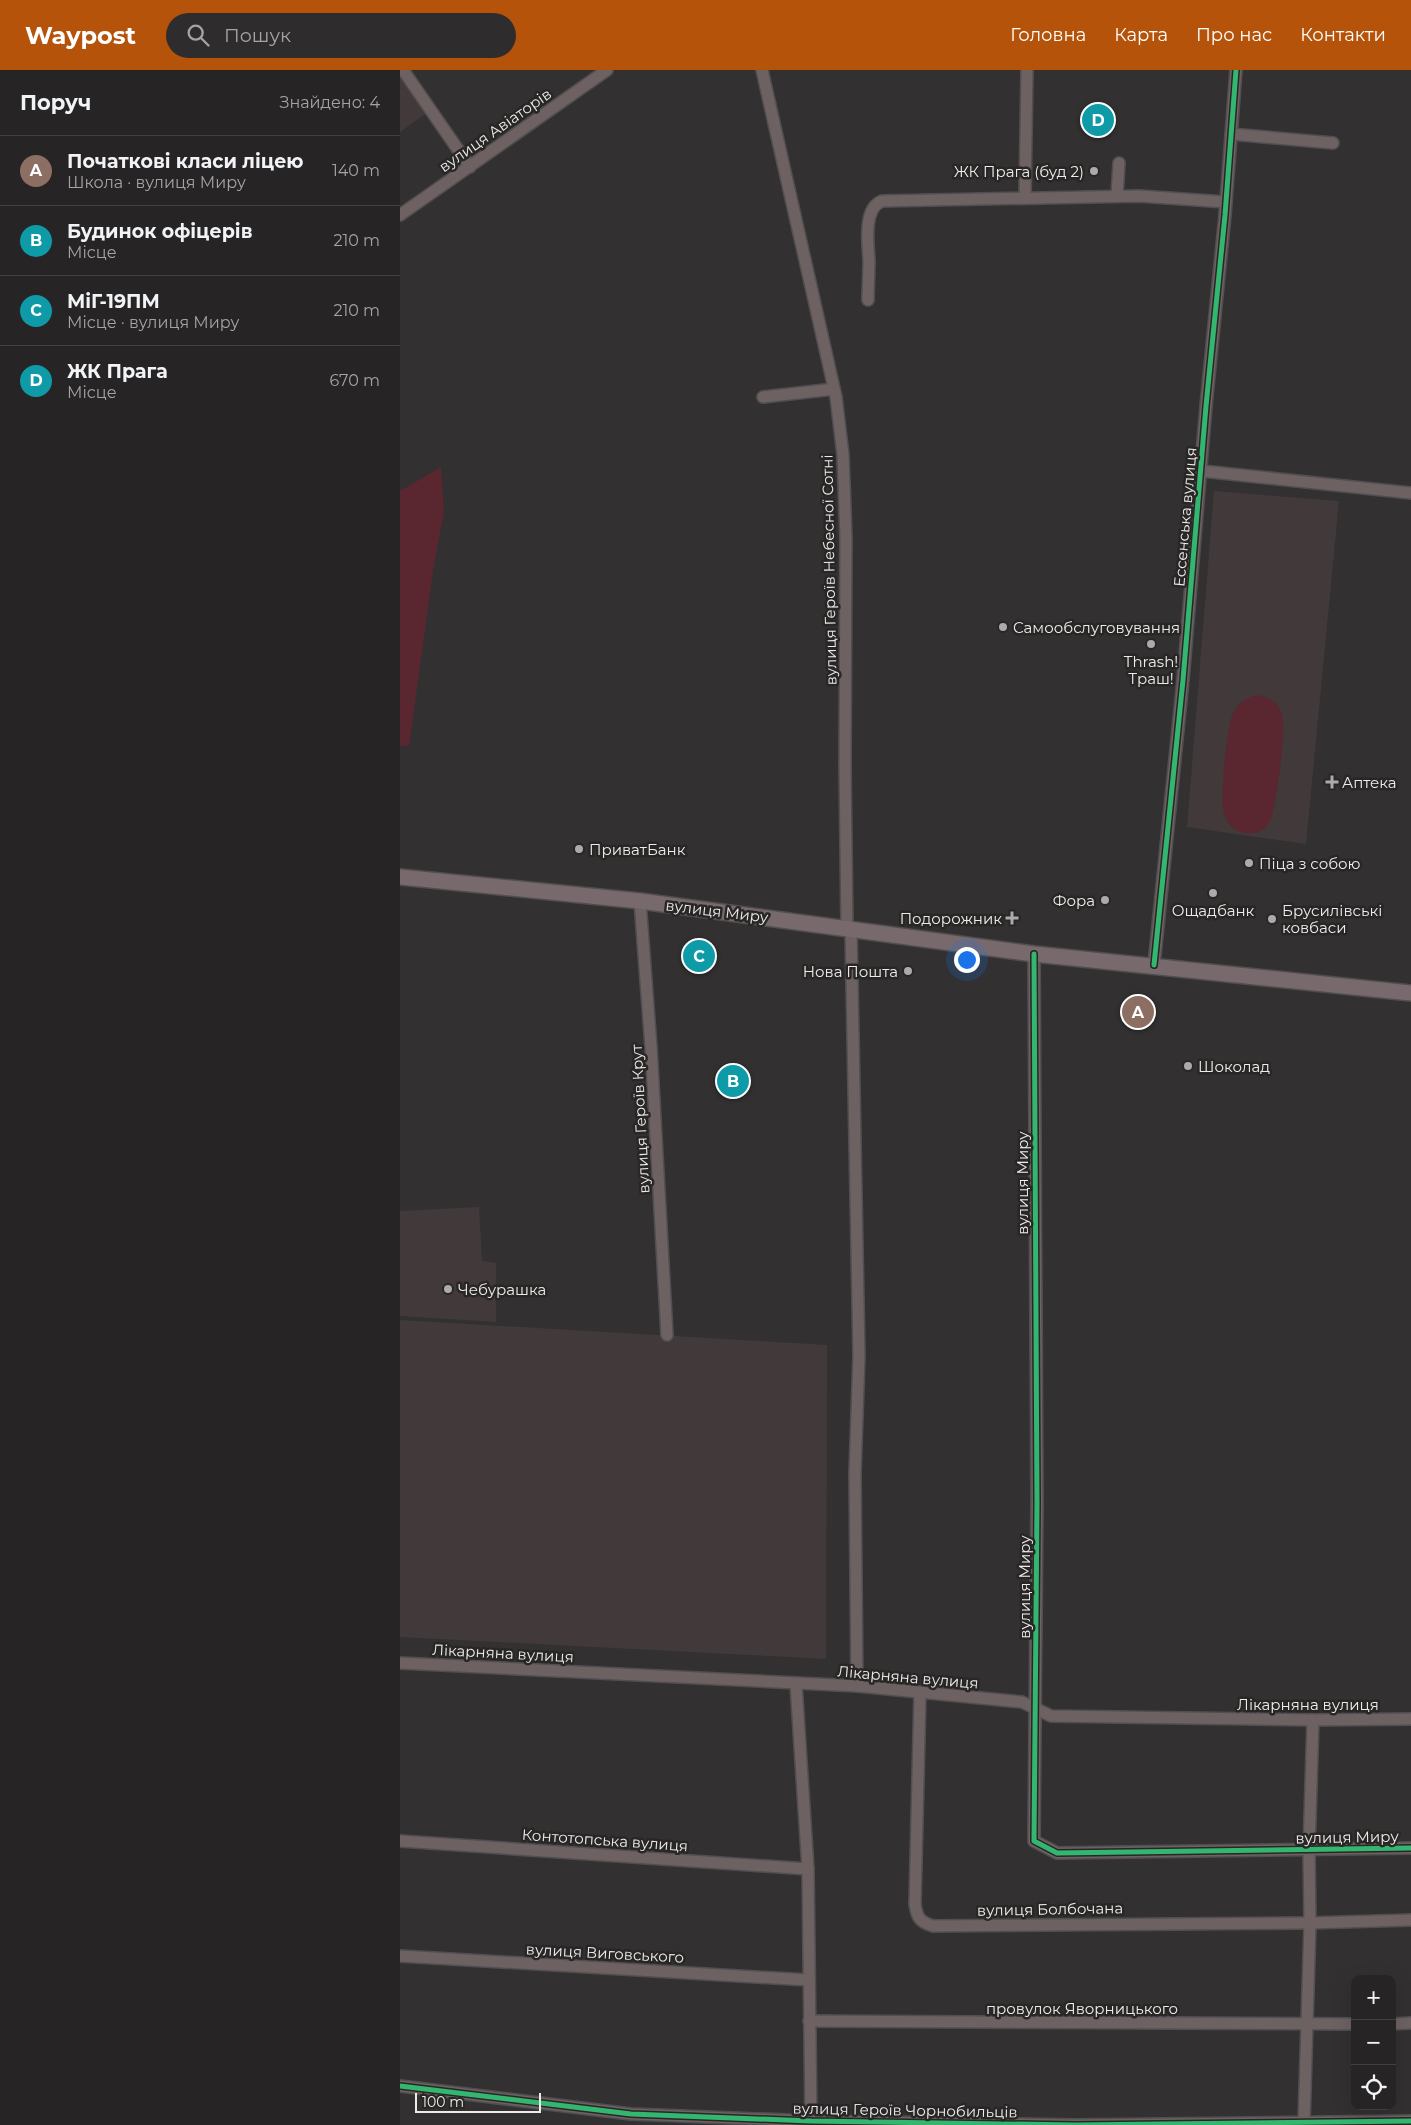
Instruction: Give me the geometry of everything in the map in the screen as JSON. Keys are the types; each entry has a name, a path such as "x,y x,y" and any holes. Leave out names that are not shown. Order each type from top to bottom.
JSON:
{"main road":[{"name":"вулиця Миру","path":"400,880 640,901 1034,954 1411,993"}],"street":[{"path":"403,70 470,167"},
{"name":"вулиця Авіаторів","path":"400,214 607,70"},
{"name":"вулиця Героїв Небесної Сотні","path":"762,70 834,389 843,455 846,538 845,766 859,1356 855,1473 857,1686"},
{"path":"1025,198 1027,70"},
{"name":"Ессенська вулиця","path":"1154,965 1202,471 1236,70"},
{"path":"1231,134 1333,143"},
{"path":"1117,196 1119,163"},
{"path":"868,300 867,230 871,214 877,203 882,201 1117,196 1226,202"},
{"path":"764,397 834,389"},
{"path":"1202,471 1411,493"},
{"name":"вулиця Героїв Крут","path":"640,901 651,1047 667,1335"},
{"name":"вулиця Миру","path":"1034,954 1036,1709 1034,1841 1057,1853 1309,1851 1411,1848"},
{"name":"Лікарняна вулиця","path":"400,1663 857,1686 1022,1702 1051,1716 1313,1720 1411,1719"},
{"path":"796,1684 808,1869 809,2021 806,2122"},
{"name":"вулиця Болбочана","path":"920,1693 915,1904 916,1915 921,1922 933,1926 1310,1923 1411,1920"},
{"path":"1304,2123 1310,1923 1309,1851 1313,1720"},
{"name":"Контотопська вулиця","path":"400,1841 808,1869"},
{"name":"вулиця Виговського","path":"400,1956 808,1980"},
{"name":"провулок Яворницького","path":"809,2021 1351,2024"},
{"path":"1396,2024 1411,2023"},
{"name":"вулиця Героїв Чорнобильців","path":"400,2086 630,2114 806,2122 1075,2125 1411,2121"}],"shaded area":[{"path":"400,73 428,112 400,132"},
{"path":"441,467 444,511 433,571 409,746 400,745 400,491"},
{"path":"1214,491 1339,501 1306,844 1187,827"},
{"path":"1255,695 1269,699 1280,709 1283,717 1281,757 1274,807 1268,825 1257,832 1243,833 1233,828 1228,822 1223,809 1226,744 1234,711 1245,699"},
{"name":"Чебурашка","path":"479,1207 482,1261 496,1263 496,1322 400,1316 400,1211"},
{"path":"400,1320 827,1345 826,1659 400,1637"}],"cycle path":[{"path":"1154,965 1183,680 1206,406 1225,215 1236,70"},
{"path":"1034,954 1037,1503 1034,1841 1057,1853 1411,1848"},
{"path":"400,2086 631,2114 811,2121 1075,2125 1411,2121"}],"place":[{"name":"ЖК Прага","path":"1098,120"},
{"name":"ЖК Прага (буд 2)","path":"1094,171"},
{"name":"Самообслуговування","path":"1003,627"},
{"name":"Thrash! Траш!","path":"1151,644"},
{"name":"Аптека","path":"1332,782"},
{"name":"ПриватБанк","path":"579,849"},
{"name":"Піца з собою","path":"1249,863"},
{"name":"Ощадбанк","path":"1213,893"},
{"name":"Фора","path":"1105,900"},
{"name":"Подорожник","path":"1012,918"},
{"name":"Брусилівські ковбаси","path":"1272,919"},
{"name":"МіГ-19ПМ","path":"699,956"},
{"name":"Нова Пошта","path":"908,971"},
{"name":"Початкові класи ліцею","path":"1138,1012"},
{"name":"Шоколад","path":"1188,1066"},
{"name":"Будинок офіцерів","path":"733,1081"},
{"name":"Чебурашка","path":"448,1289"}]}
